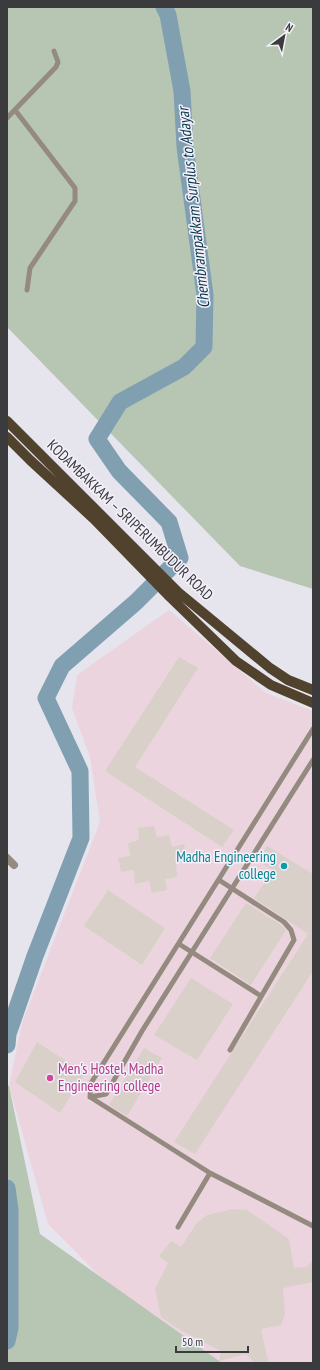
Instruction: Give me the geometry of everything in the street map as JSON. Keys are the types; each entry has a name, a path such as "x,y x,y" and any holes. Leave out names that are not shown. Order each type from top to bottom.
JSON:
{"main road":[{"name":"KODAMBAKKAM – SRIPERUMBUDUR ROAD","path":"7,421 236,661 249,671 282,691 313,704"},
{"name":"KODAMBAKKAM – SRIPERUMBUDUR ROAD","path":"7,437 159,579 182,595 270,668 288,680 313,690"}],"street":[{"path":"7,858 14,865"}],"lane":[{"path":"7,118 56,67 58,58 54,51"},
{"path":"15,110 75,188 76,195 75,201 30,268 27,290"},
{"path":"90,1097 91,1084 313,729"},
{"path":"90,1097 106,1094 192,952 313,760"},
{"path":"219,880 284,922 291,930 294,940 230,1050"},
{"path":"179,944 261,996"},
{"path":"90,1097 210,1173 313,1226"},
{"path":"178,1227 210,1173"}],"shaded area":[{"path":"169,610 266,693 313,711 313,1363 189,1363 183,1360 48,1224 9,1086 22,1023 100,822 90,757 72,708 77,675"}],"green space":[{"path":"7,7 313,7 313,589 240,566 7,327"},
{"path":"7,1085 9,1086 40,1234 222,1363 7,1363"}],"building":[{"path":"179,657 198,668 135,767 234,830 222,847 105,771"},
{"path":"154,826 157,837 169,835 172,847 184,844 187,860 176,862 177,877 165,879 167,890 152,893 149,881 135,884 134,870 121,872 118,858 130,856 128,843 139,840 138,828"},
{"path":"267,846 313,874 313,971 195,1154 174,1142 308,934 254,898 273,870 257,861"},
{"path":"108,890 165,928 142,965 84,926"},
{"path":"246,903 281,925 286,930 251,985 210,958"},
{"path":"191,978 233,1004 197,1060 154,1035"},
{"name":"Men's Hostel, Madha Engineering college","path":"37,1042 85,1073 60,1113 15,1082"},
{"path":"144,1048 162,1058 127,1116 109,1105"},
{"path":"233,1209 247,1210 289,1239 294,1268 307,1267 313,1260 313,1282 283,1288 285,1314 281,1325 261,1329 268,1361 261,1363 255,1363 246,1354 219,1361 221,1351 180,1330 161,1317 155,1289 168,1263 159,1256 171,1241 181,1247 196,1224 207,1215"}],"waterway":[{"name":"Chembrampakkam Surplus to Adayar","path":"7,1045 8,1034 35,956 81,838 80,771 46,698 62,666 136,602 180,558 169,522 119,471 97,439 120,402 184,367 204,347 205,295 185,147 182,91 168,15 164,7"},
{"name":"Chembrampakkam Surplus to Adayar","path":"7,1188 10,1210 10,1328 7,1341"}],"place":[{"name":"Madha Engineering college","path":"284,866"},
{"name":"Men's Hostel, Madha Engineering college","path":"50,1078"}]}
